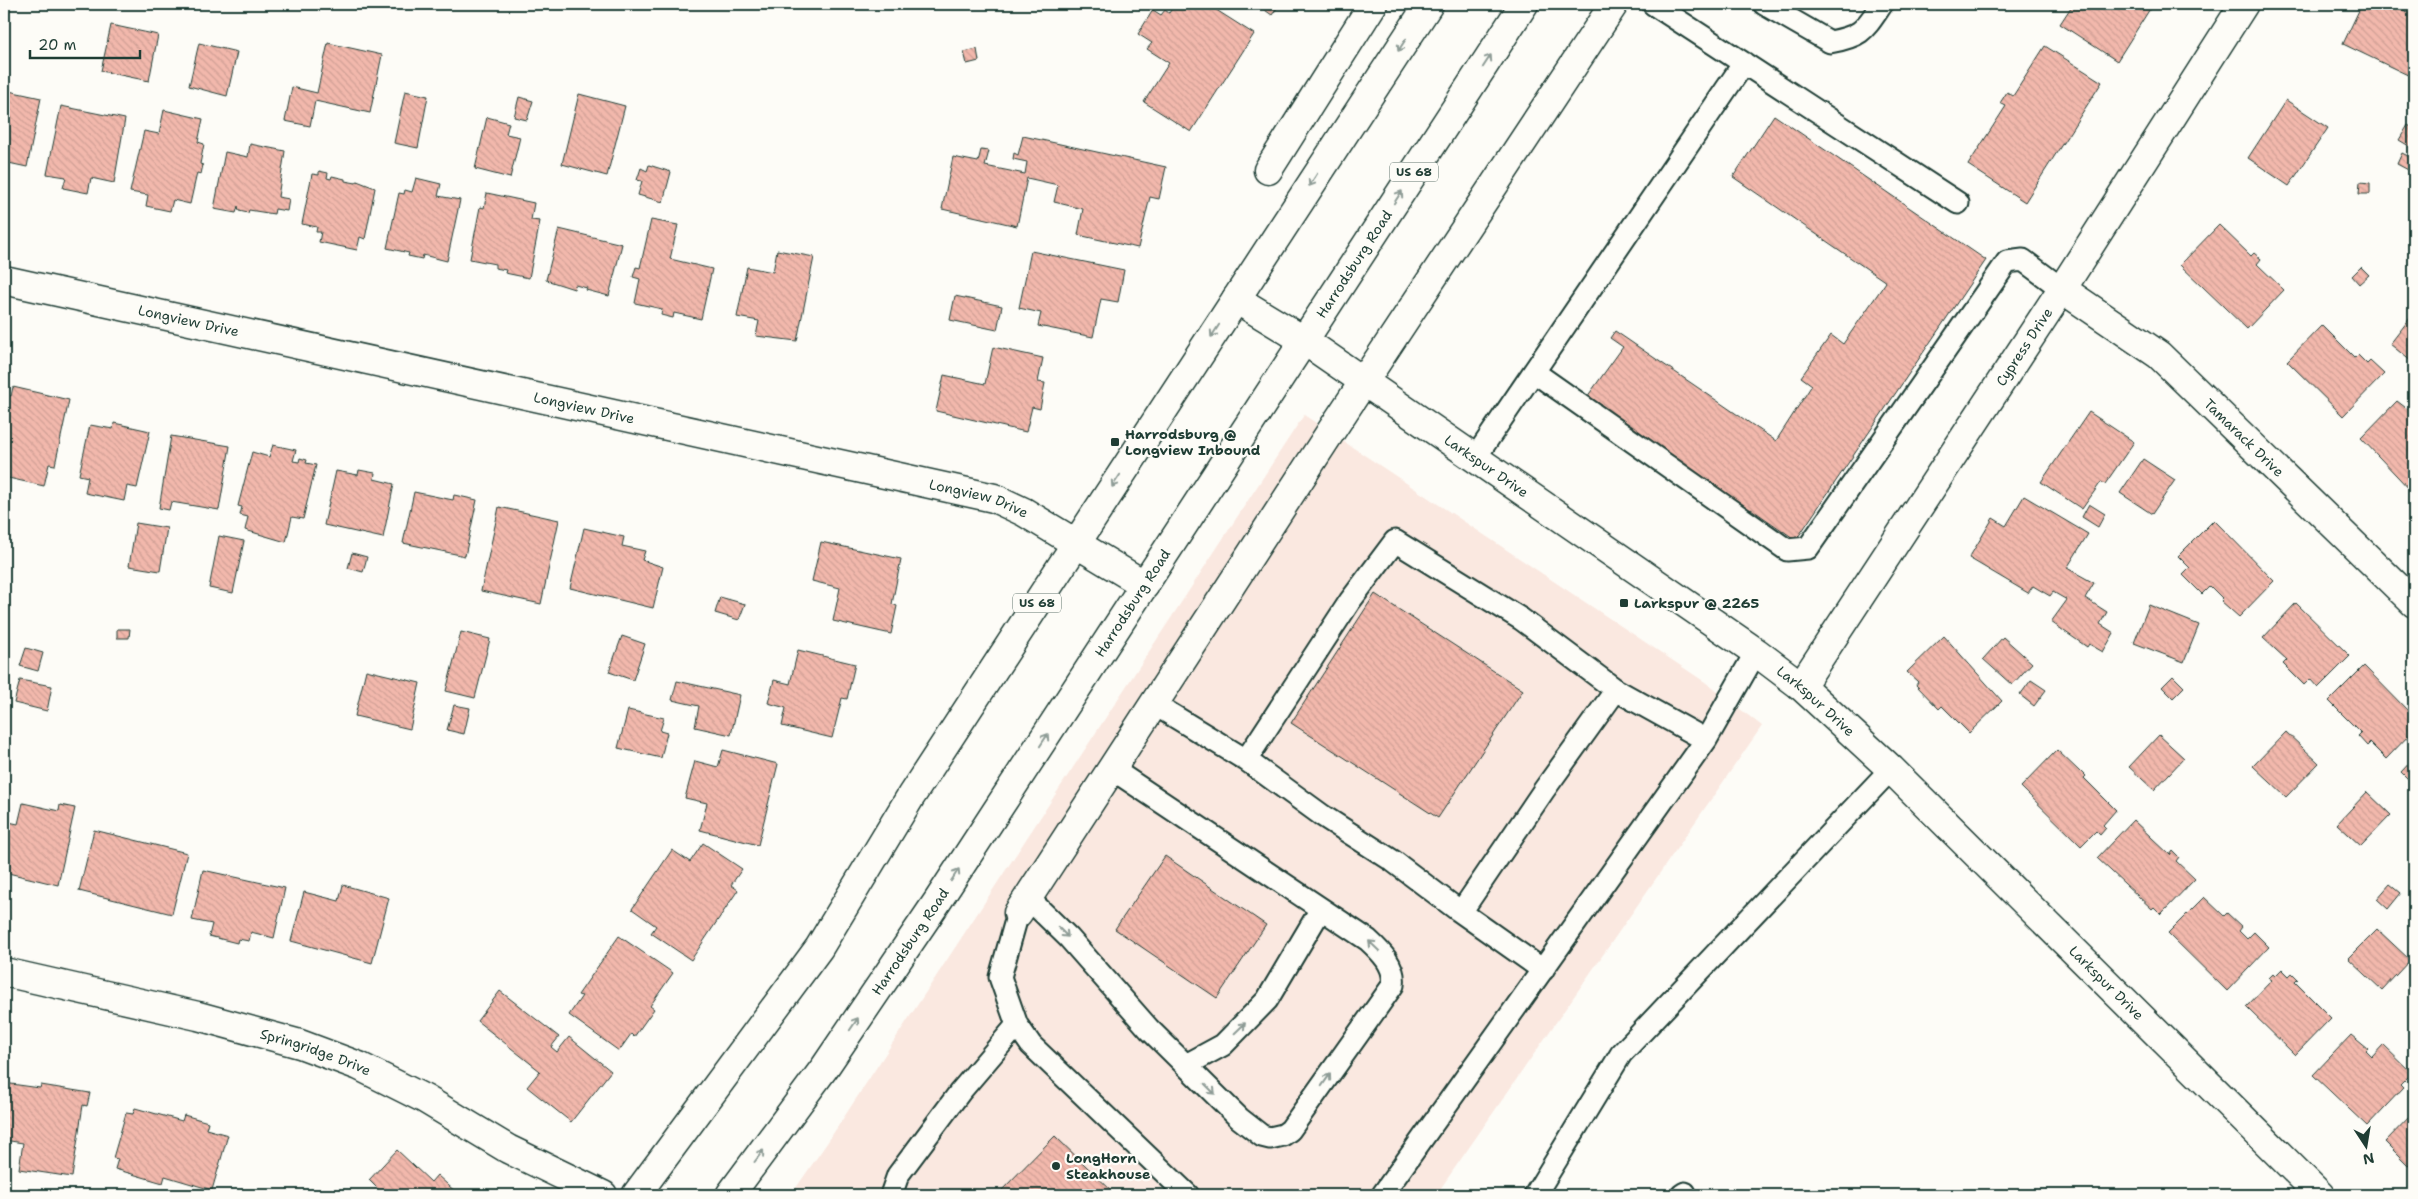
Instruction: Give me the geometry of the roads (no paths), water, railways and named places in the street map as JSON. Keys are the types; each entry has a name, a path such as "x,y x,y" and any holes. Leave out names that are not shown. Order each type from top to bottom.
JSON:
{"street":[{"path":"1268,170 1373,4"},
{"name":"US 68","path":"636,1195 819,948 911,796 1429,4"},
{"name":"Harrodsburg Road","path":"730,1195 825,1067 938,902 1524,4"},
{"path":"1023,905 1364,382 1614,4"},
{"name":"Cypress Drive","path":"1801,686 2062,289 2244,4"},
{"name":"Longview Drive","path":"4,280 994,498 1024,512 1145,585"},
{"name":"Tamarack Drive","path":"2062,289 2159,355 2414,603"},
{"name":"Larkspur Drive","path":"1236,299 1305,341 1756,652 1801,686 1891,770 2320,1195"},
{"name":"Springridge Drive","path":"4,972 198,1016 300,1044 359,1066 416,1094 508,1149 603,1195"}],"lane":[{"path":"1653,4 1958,203"},
{"path":"1764,4 1830,42 1849,38 1862,32 1882,4"},
{"path":"1475,458 1744,63"},
{"path":"1534,372 1787,550 1808,548 2007,262 2023,260 2062,289"},
{"path":"1246,760 1350,601 1395,540 1520,619 1616,690 1706,740"},
{"path":"1383,1194 1706,740 1756,652"},
{"path":"1461,912 1544,790 1616,690"},
{"path":"1154,704 1246,760 1323,816 1393,861 1543,970"},
{"path":"1112,770 1368,940 1384,956 1394,976 1393,985 1290,1130 1283,1136 1270,1138 1262,1136 1240,1118 1186,1066 1149,1029 1069,938 1023,905 1000,977 1017,1025 1031,1045 1188,1195"},
{"path":"1535,1195 1622,1054 1891,770"},
{"path":"1186,1066 1223,1044 1267,1000 1321,909"},
{"path":"891,1195 898,1175 960,1092 1017,1025"}],"place":[{"name":"Harrodsburg @ Longview Inbound","path":"1115,442"},
{"name":"Larkspur @ 2265","path":"1624,603"},
{"name":"LongHorn Steakhouse","path":"1056,1166"}]}
